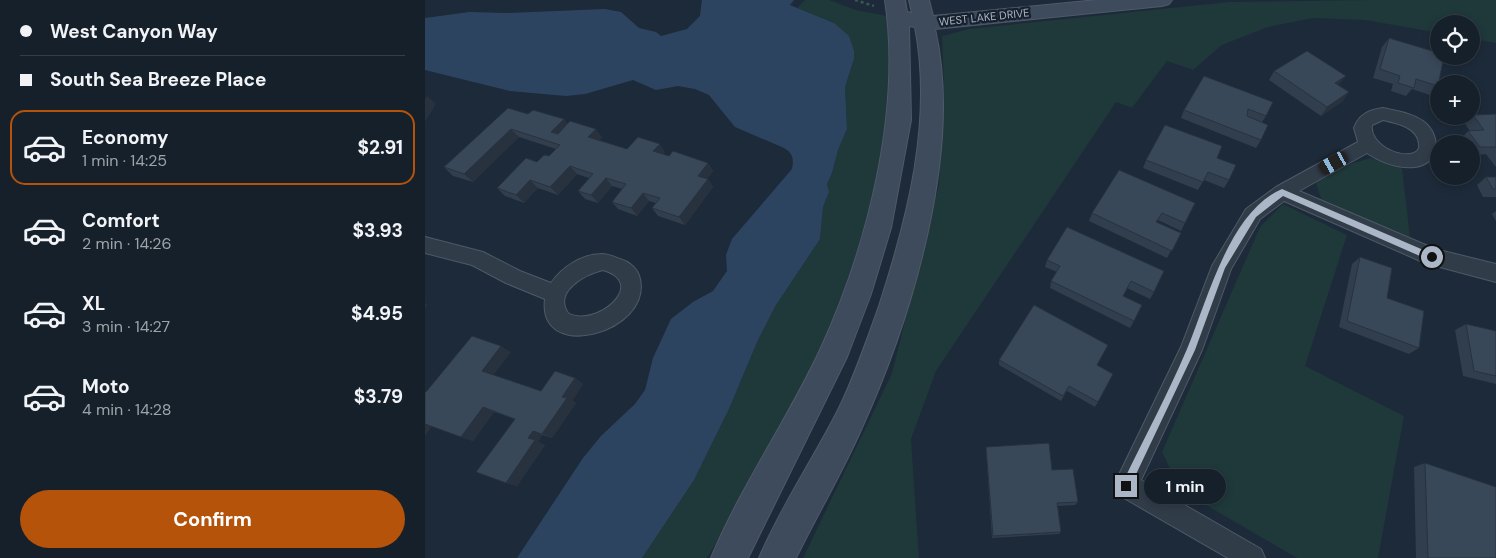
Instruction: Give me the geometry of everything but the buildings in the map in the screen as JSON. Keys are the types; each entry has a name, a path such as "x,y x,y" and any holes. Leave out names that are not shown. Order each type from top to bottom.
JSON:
{"street":[{"name":"WEST LAKE DRIVE","path":"912,9 988,0"},
{"name":"WEST LAKE DRIVE","path":"912,9 1162,0"},
{"path":"729,558 832,357 857,294 878,228 899,120 901,78 912,9"},
{"path":"777,558 858,402 894,303 915,234 926,184 932,125 932,73 912,9"},
{"path":"1252,558 1126,486 1191,350 1222,266 1253,214 1282,192 1369,144"},
{"path":"1282,192 1432,257 1496,273"},
{"path":"425,245 476,258 513,277 556,294"}],"path":[{"path":"855,0 875,6"}],"green space":[{"path":"805,0 829,0 856,10 887,16 892,52 891,90 882,154 858,255 829,331 794,405 749,490 707,558 642,558 694,480 729,409 758,340 776,305 820,239 823,207 829,192 827,184 847,129 845,87 854,59 854,51 834,23 797,8"},
{"path":"1496,0 1496,43 1480,40 1480,15 1430,15 1430,31 1365,20 1313,18 1268,27 1222,45 1193,70 1167,61 1132,108 1116,102 936,371 911,439 919,558 803,558 892,373 939,184 944,86 942,36 969,29 1229,2"},
{"path":"1370,158 1402,168 1410,237 1322,201 1316,183 1341,167"},
{"path":"1283,204 1347,235 1305,366 1404,416 1378,558 1297,558 1180,490 1162,452 1260,227"}],"water":[{"path":"702,0 794,0 790,5 834,23 849,36 854,51 854,59 845,87 847,129 827,184 829,192 823,207 820,239 776,305 758,340 729,409 694,480 642,558 517,558 583,458 601,436 635,404 645,390 653,358 671,319 693,302 713,291 727,271 726,255 732,239 792,169 793,159 791,154 784,148 735,127 709,95 695,89 678,86 656,90 633,80 585,94 566,96 510,91 425,70 425,18 469,12 505,13 605,9 621,12 639,28 656,32 661,36 687,29 700,16"}],"route":[{"path":"1126,486 1191,350 1222,266 1253,214 1282,192 1432,257"}]}
